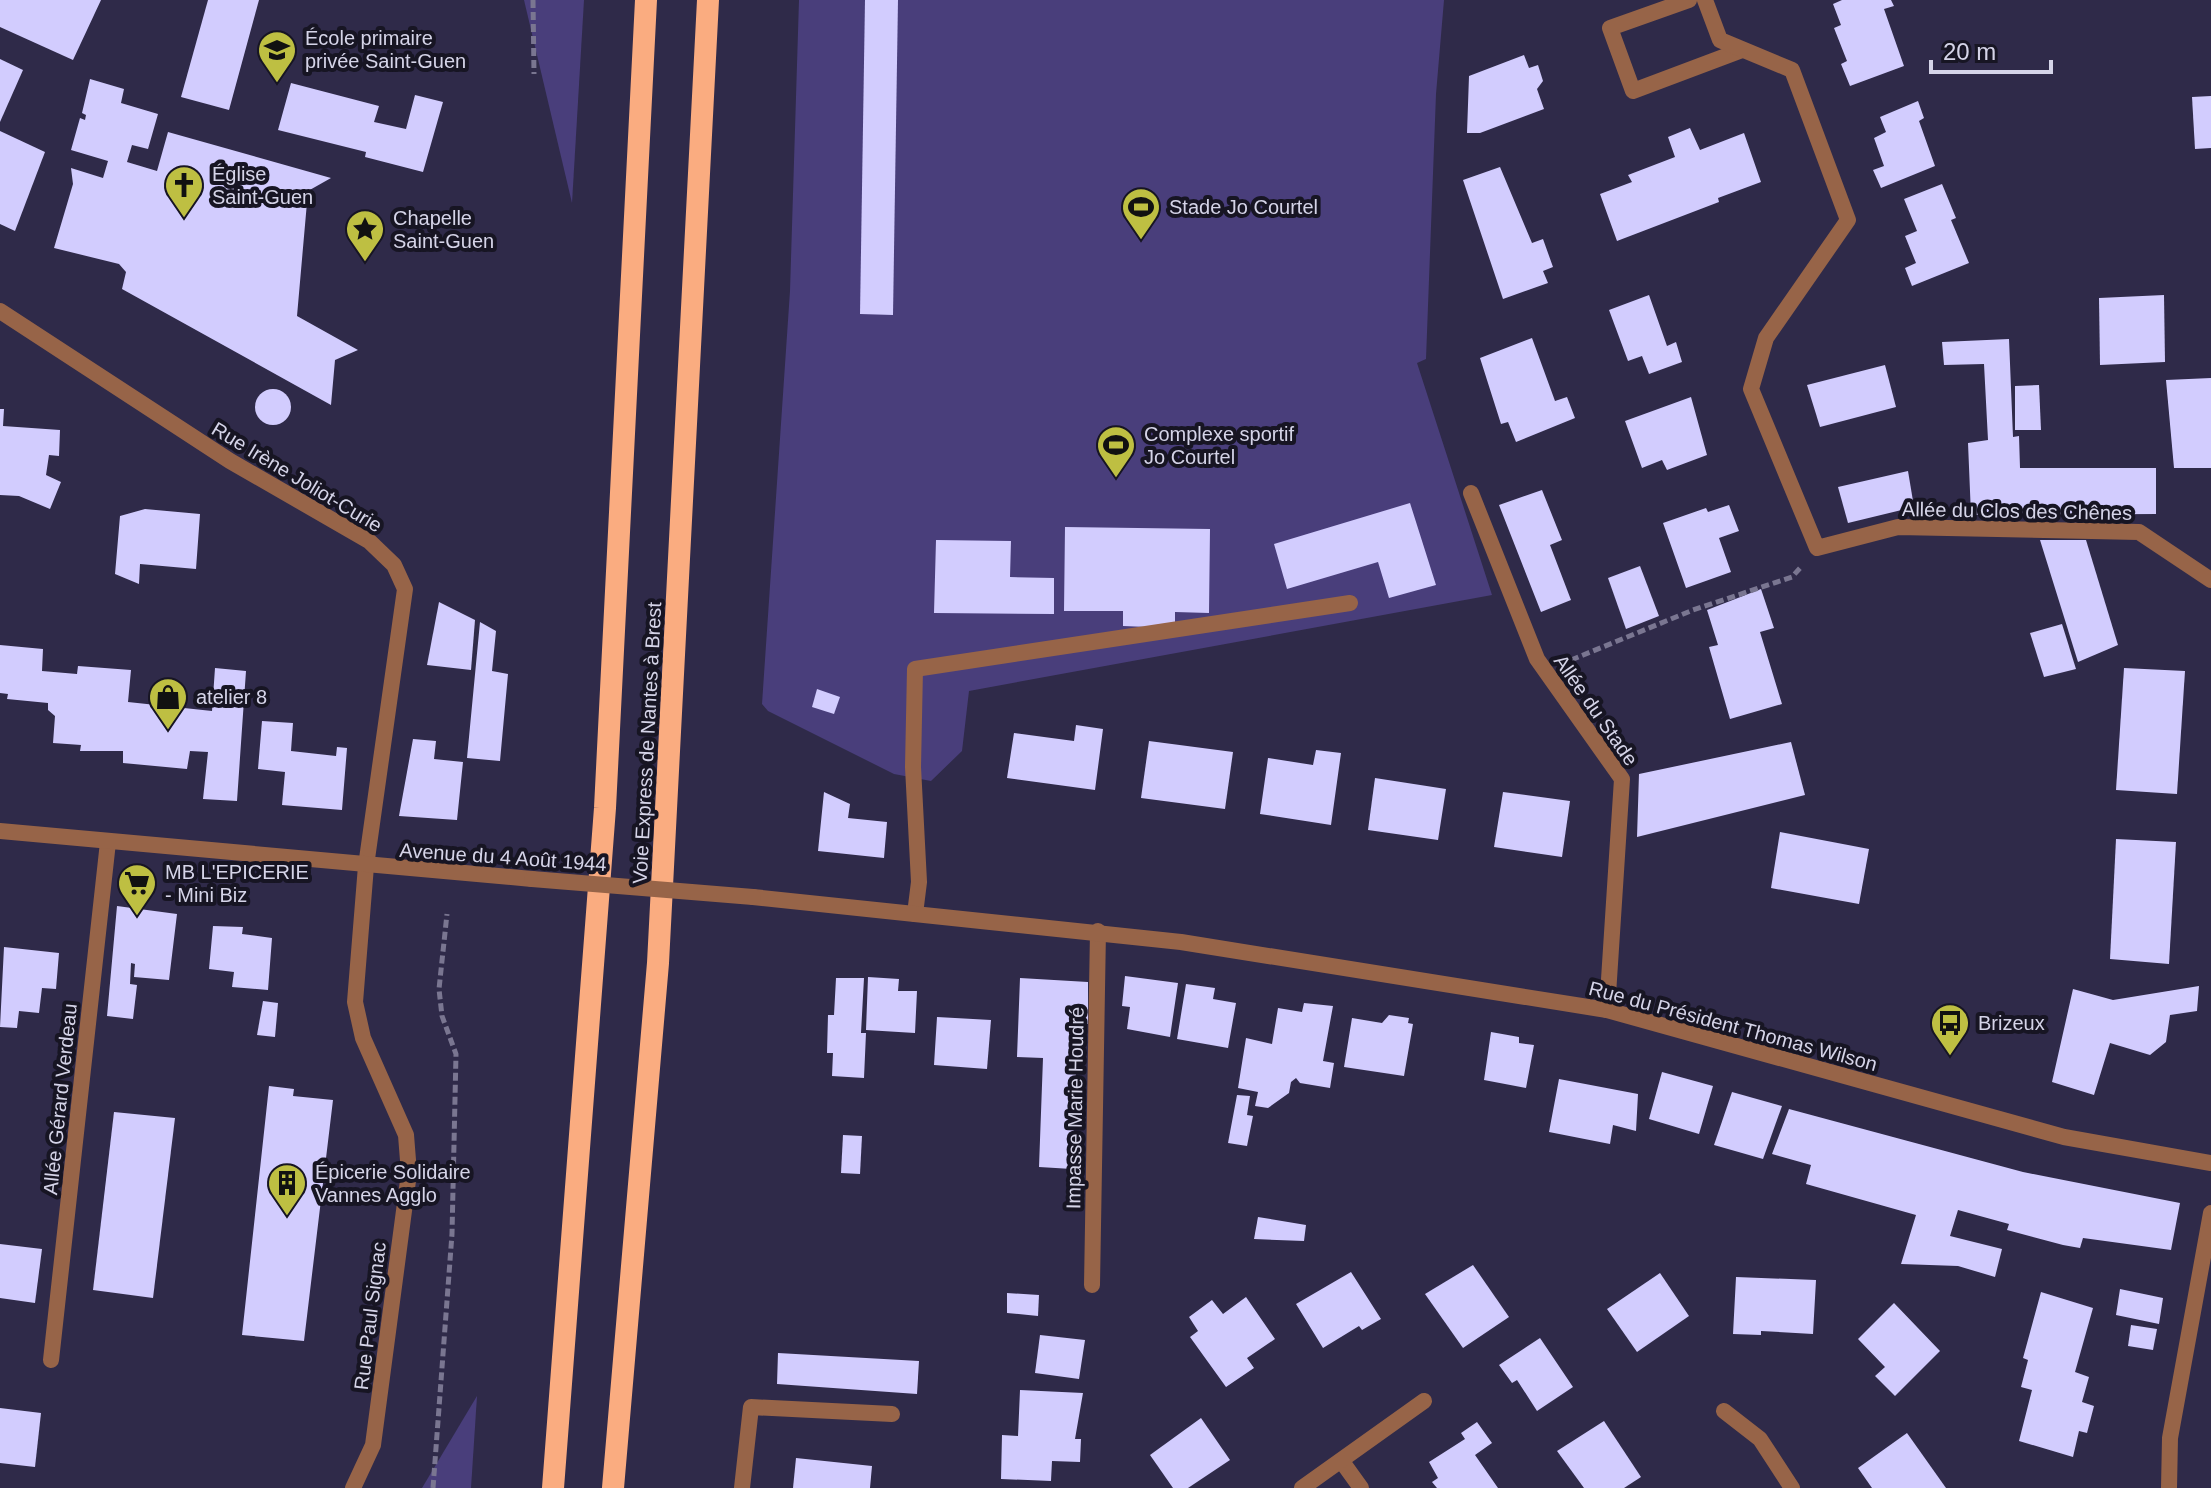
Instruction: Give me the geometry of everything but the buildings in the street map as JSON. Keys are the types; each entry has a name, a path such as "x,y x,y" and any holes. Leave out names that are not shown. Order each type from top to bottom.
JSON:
{"highway":[{"name":"Voie Express de Nantes à Brest","path":"553,1488 605,808 646,0"},
{"name":"Voie Express de Nantes à Brest","path":"613,1488 659,948 708,0"}],"street":[{"path":"1689,0 1610,28 1633,91 1742,50"},
{"path":"1705,0 1720,40 1792,70 1848,220 1766,338 1751,389 1817,548"},
{"name":"Rue Irène Joliot-Curie","path":"0,311 230,461 369,541 394,565 405,589 366,866"},
{"name":"Allée du Stade","path":"1471,493 1537,659 1622,779 1607,1010"},
{"name":"Allée du Clos des Chênes","path":"1817,548 1898,527 2139,532 2211,580"},
{"path":"915,914 919,882 913,767 915,669 1350,603"},
{"name":"Avenue du 4 Août 1944","path":"0,831 366,866 753,897 1098,931"},
{"name":"Allée Gérard Verdeau","path":"51,1360 108,842"},
{"name":"Rue Paul Signac","path":"353,1488 373,1445 409,1173 406,1135 363,1038 355,1002 366,866"},
{"name":"Rue du Président Thomas Wilson","path":"1098,931 1607,1010 2064,1137 2211,1163"},
{"name":"Impasse Marie Houdré","path":"1092,1285 1098,931"},
{"path":"2169,1488 2170,1438 2211,1213"},
{"path":"1302,1488 1343,1463 1424,1401"},
{"path":"742,1488 751,1407 892,1414"},
{"path":"1724,1411 1760,1439 1792,1488"},
{"path":"1343,1463 1361,1488"}],"path":[{"path":"533,0 534,74"},
{"path":"1545,671 1693,610 1792,577 1817,548"},
{"path":"433,1488 453,1204 456,1054 442,1016 439,989 447,914"}],"shaded area":[{"path":"524,0 584,0 572,203"},
{"name":"Complexe sportif Jo Courtel","path":"799,0 1444,0 1436,94 1426,359 1417,363 1492,595 969,691 962,751 931,781 894,774 768,711 762,704 790,291"},
{"path":"477,1396 471,1488 422,1488"}],"place":[{"name":"École primaire privée Saint-Guen","path":"277,84"},
{"name":"Église Saint-Guen","path":"184,219"},
{"name":"Stade Jo Courtel","path":"1141,241"},
{"name":"Chapelle Saint-Guen","path":"365,263"},
{"name":"Complexe sportif Jo Courtel","path":"1116,479"},
{"name":"atelier 8","path":"168,731"},
{"name":"MB L'EPICERIE - Mini Biz","path":"137,917"},
{"name":"Brizeux","path":"1950,1057"},
{"name":"Épicerie Solidaire Vannes Agglo","path":"287,1217"}]}
